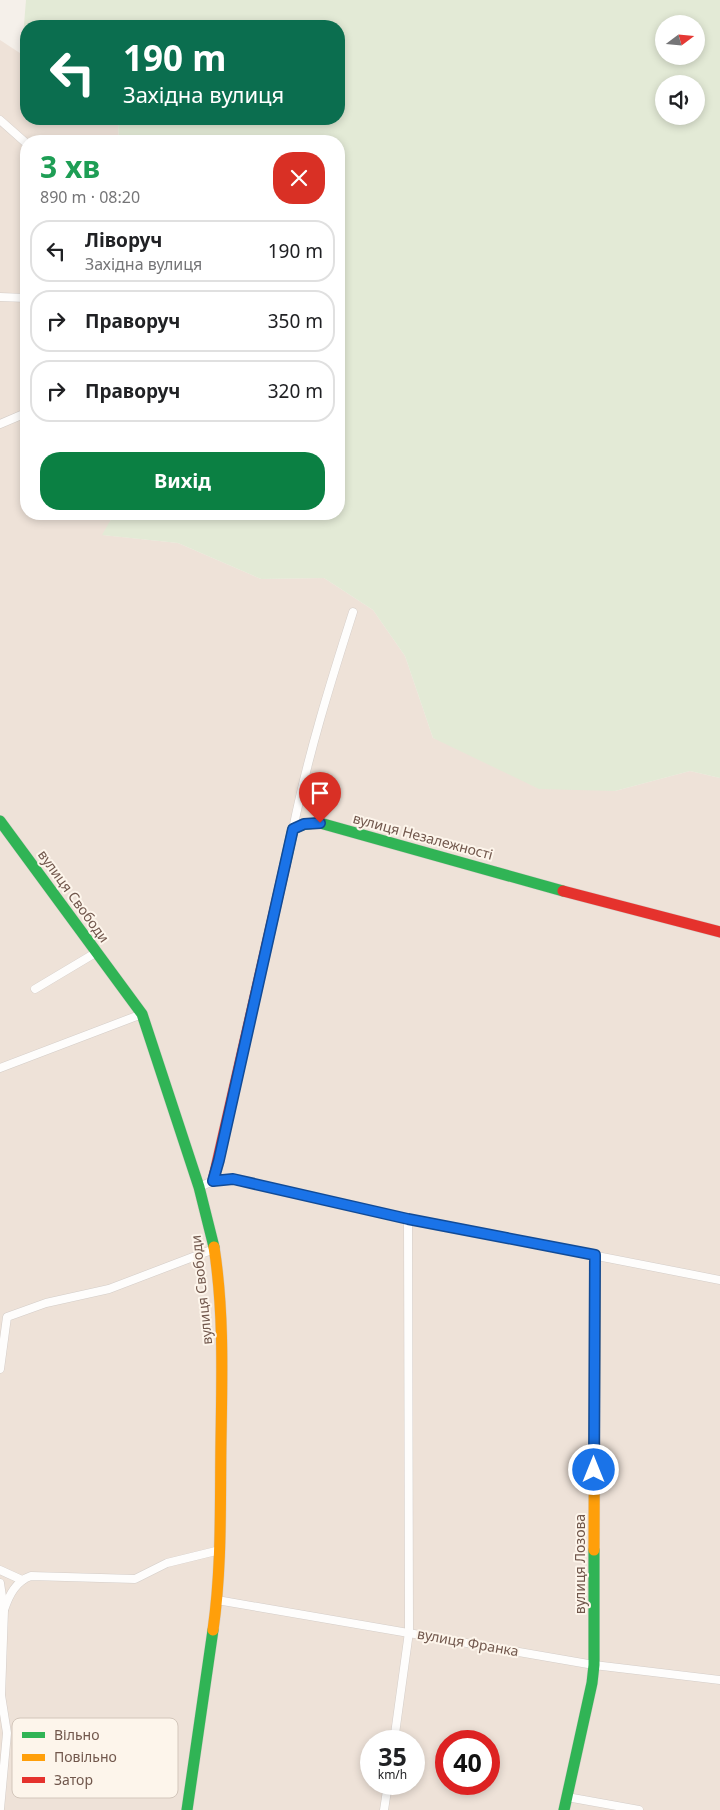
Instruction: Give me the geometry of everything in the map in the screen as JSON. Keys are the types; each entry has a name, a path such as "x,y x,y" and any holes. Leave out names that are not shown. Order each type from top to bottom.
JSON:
{"street":[{"path":"0,120 20,138"},
{"path":"0,297 20,298"},
{"path":"0,424 20,416"},
{"path":"213,1181 301,787 353,612"},
{"name":"вулиця Свободи","path":"0,821 142,1014 199,1188 214,1249 222,1335 220,1550 217,1600 187,1810"},
{"name":"вулиця Незалежності","path":"293,829 304,824 320,823 468,866 498,872 569,893 720,932"},
{"path":"35,989 97,952"},
{"path":"0,1068 142,1014"},
{"path":"199,1188 213,1181 233,1179 408,1219 720,1280"},
{"path":"396,1730 409,1632 408,1219"},
{"path":"0,1370 3,1317 46,1303 109,1290 214,1249"},
{"name":"вулиця Лозова","path":"564,1810 592,1690 594,1665 595,1255"},
{"path":"4,1610 12,1591 22,1580 36,1575 135,1579 167,1563 220,1550"},
{"path":"0,1570 22,1580"},
{"path":"0,1582 4,1610 1,1695 7,1733 0,1810"},
{"name":"вулиця Франка","path":"217,1600 594,1665 720,1680"},
{"path":"384,1810 386,1795"},
{"path":"566,1797 639,1810"}],"shaded area":[{"path":"0,40 20,53 20,125 118,125 119,135 20,135 20,520 111,520 103,535 178,543 261,579 324,578 373,610 405,656 433,738 615,791 690,771 720,778 720,1810 0,1810"}],"green space":[{"path":"26,0 720,0 720,778 690,771 615,791 539,789 433,738 405,656 373,610 324,578 261,579 178,543 102,535 111,520 345,520 345,135 119,135 118,125 345,125 345,20 24,20"}],"traffic: fast":[{"path":"0,821 142,1014 199,1187 214,1247"},
{"path":"285,865 293,829 305,824 320,823 563,891"},
{"path":"564,1810 592,1683 594,1665 594,1550"},
{"path":"187,1810 213,1630"}],"traffic: slow":[{"path":"213,1630 219,1559 222,1368 221,1319 214,1247"},
{"path":"594,1550 595,1255"}],"traffic: jam":[{"path":"213,1181 285,865"},
{"path":"563,891 720,932"}],"route":[{"path":"320,823 304,824 293,829 213,1181 233,1179 408,1219 595,1255 594,1470"}]}
